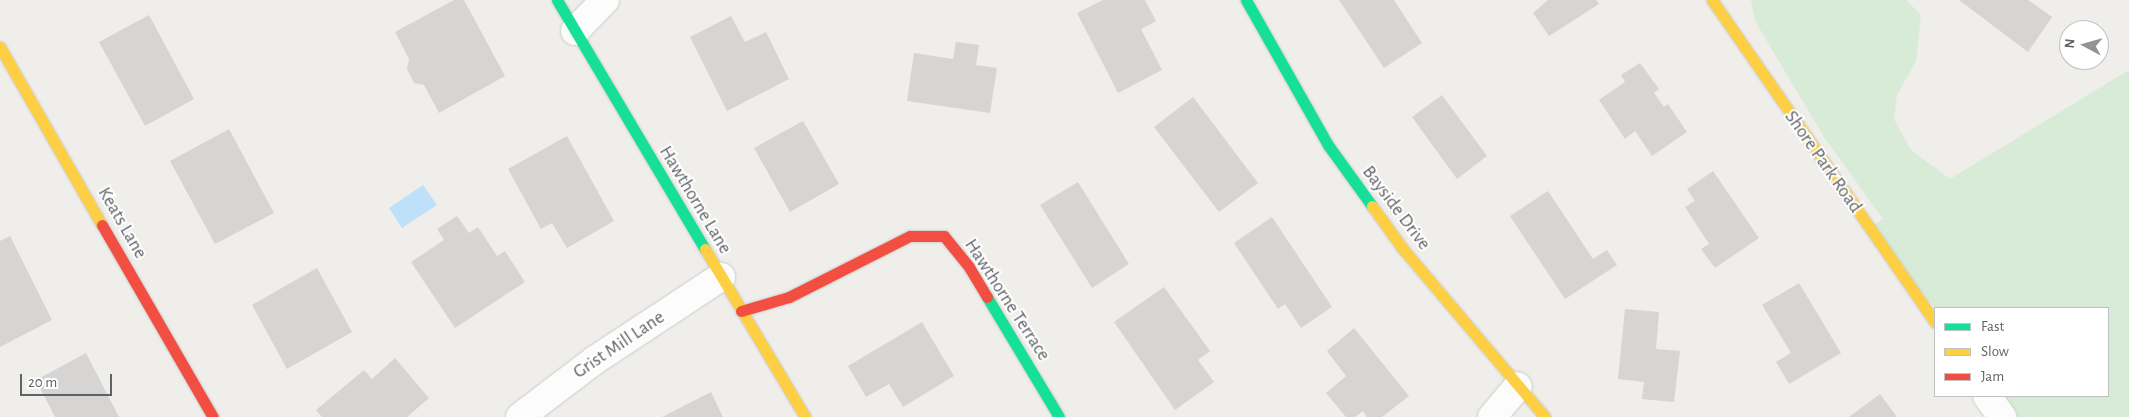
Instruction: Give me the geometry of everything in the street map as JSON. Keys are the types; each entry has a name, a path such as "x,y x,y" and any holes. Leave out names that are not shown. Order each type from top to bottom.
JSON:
{"street":[{"name":"Hawthorne Lane","path":"556,0 805,417"},
{"path":"575,31 605,0"},
{"name":"Bayside Drive","path":"1246,0 1328,145 1403,249 1545,417"},
{"name":"Shore Park Road","path":"1712,0 1934,321"},
{"name":"Keats Lane","path":"0,48 213,417"},
{"name":"Hawthorne Terrace","path":"742,311 789,297 910,236 944,236 969,267 1059,417"},
{"name":"Grist Mill Lane","path":"520,417 595,360 721,277"},
{"path":"1492,417 1518,386"},
{"path":"1988,397 2002,417"}],"green space":[{"path":"1751,0 1906,0 1921,15 1916,61 1897,95 1894,119 1911,150 1950,179 2129,70 2129,417 2002,417 1987,397 2109,397 2109,307 1934,307 1869,228 1883,219 1824,137 1755,21"}],"water":[{"path":"423,185 437,205 402,228 389,208"}],"building":[{"path":"454,0 464,0 505,76 439,113 424,85 414,83 407,69 409,59 395,32"},
{"path":"1103,0 1145,0 1156,21 1141,29 1162,70 1118,93 1077,13"},
{"path":"1339,0 1394,0 1422,43 1384,68"},
{"path":"1548,0 1596,0 1599,4 1549,36 1533,13"},
{"path":"1959,0 2028,0 2052,17 2028,52"},
{"path":"149,15 194,99 145,126 99,42"},
{"path":"731,16 745,42 766,32 789,79 727,111 690,37"},
{"path":"956,42 979,45 976,65 997,68 990,113 907,101 914,53 953,59"},
{"path":"1640,63 1659,89 1654,93 1664,107 1668,104 1687,132 1652,156 1635,131 1625,139 1599,100 1625,82 1621,75"},
{"path":"1442,95 1487,156 1457,179 1412,117"},
{"path":"1193,97 1258,183 1219,212 1154,127"},
{"path":"803,121 839,184 790,212 754,148"},
{"path":"229,129 274,213 215,244 170,161"},
{"path":"567,136 614,221 567,248 552,223 541,229 508,169"},
{"path":"1713,171 1759,238 1715,268 1701,249 1709,244 1685,207 1695,201 1687,189"},
{"path":"1078,182 1129,264 1092,288 1040,205"},
{"path":"1548,191 1593,259 1607,250 1617,265 1565,299 1510,216"},
{"path":"457,216 469,233 478,227 497,256 505,251 525,282 455,328 411,262 444,240 437,229"},
{"path":"1272,217 1332,307 1301,328 1285,304 1278,309 1234,243"},
{"path":"10,236 52,320 0,347 0,241"},
{"path":"317,268 352,332 287,369 252,305"},
{"path":"1799,283 1841,353 1789,384 1776,362 1791,353 1762,305"},
{"path":"1164,287 1210,351 1198,360 1214,382 1175,410 1114,322"},
{"path":"1625,309 1659,312 1656,349 1680,351 1674,402 1642,399 1644,382 1618,379"},
{"path":"922,322 954,376 903,407 889,384 866,397 848,366"},
{"path":"1354,328 1409,396 1382,417 1367,417 1363,411 1355,417 1346,417 1326,393 1346,376 1327,351"},
{"path":"86,353 119,417 55,417 36,380"},
{"path":"395,358 429,398 407,417 322,417 316,410 364,370 372,379"},
{"path":"711,392 723,417 662,417"},
{"path":"1880,394 1897,417 1849,417"}],"traffic: fast":[{"path":"557,0 705,249"},
{"path":"1246,0 1328,145 1372,206"},
{"path":"987,297 1059,417"}],"traffic: slow":[{"path":"1712,0 1934,321"},
{"path":"0,47 102,225"},
{"path":"1372,206 1403,249 1545,417"},
{"path":"705,249 805,417"}],"traffic: jam":[{"path":"102,225 213,417"},
{"path":"741,311 789,297 910,236 944,236 969,267 987,297"}]}
